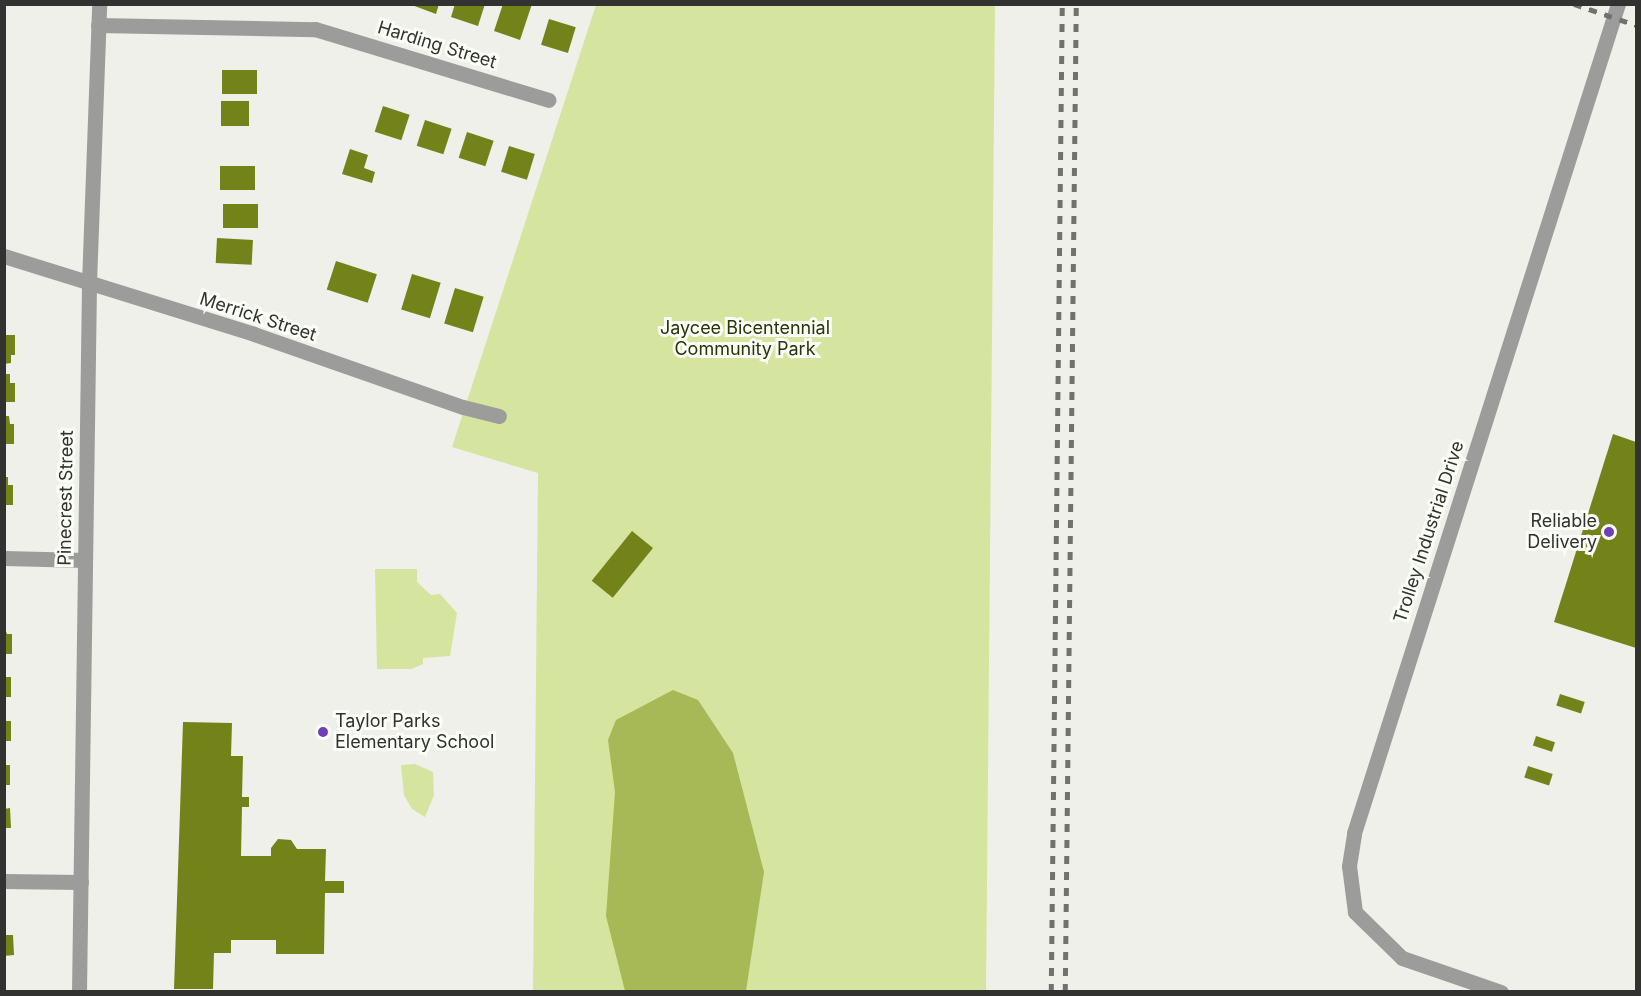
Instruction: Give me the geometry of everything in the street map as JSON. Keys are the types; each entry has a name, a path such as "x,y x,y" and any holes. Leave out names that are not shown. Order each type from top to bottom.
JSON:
{"street":[{"name":"Pinecrest Street","path":"79,992 89,283 99,4"},
{"name":"Trolley Industrial Drive","path":"1501,992 1402,958 1355,912 1349,866 1364,802 1618,4"},
{"name":"Harding Street","path":"98,26 315,28 548,100"},
{"name":"Merrick Street","path":"4,256 463,407 499,416"},
{"path":"4,558 85,560"},
{"path":"4,881 81,882"}],"green space":[{"name":"Jaycee Bicentennial Community Park","path":"596,5 995,5 986,991 533,991 538,473 452,447"},
{"path":"375,569 417,569 417,582 431,595 440,594 457,613 450,656 423,658 423,664 412,669 377,669"},
{"path":"673,690 698,700 733,753 764,872 746,991 625,991 606,916 615,792 608,740 616,720"},
{"path":"415,764 433,772 434,795 425,817 412,809 404,795 401,765"}],"building":[{"path":"409,4 439,4 436,14"},
{"path":"455,4 485,4 478,26 451,17"},
{"path":"503,4 532,4 520,40 494,31"},
{"path":"549,19 576,27 568,53 541,45"},
{"path":"222,70 257,70 257,94 222,94"},
{"path":"221,101 249,101 249,126 221,126"},
{"path":"383,106 410,115 401,140 375,132"},
{"path":"425,120 452,129 443,154 417,146"},
{"path":"467,132 494,141 485,166 459,158"},
{"path":"509,146 535,154 527,180 501,172"},
{"path":"350,149 368,155 364,168 375,172 372,183 342,174"},
{"path":"220,166 255,166 255,190 220,190"},
{"path":"223,204 258,204 258,228 223,228"},
{"path":"217,238 253,240 252,265 216,263"},
{"path":"336,261 377,274 368,303 327,290"},
{"path":"412,274 441,283 430,318 401,309"},
{"path":"455,288 484,297 473,332 444,323"},
{"path":"4,335 15,335 15,355 11,355 11,363 4,364"},
{"path":"4,374 10,374 10,383 15,383 15,402 4,402"},
{"path":"4,416 9,416 10,424 14,424 14,444 4,444"},
{"name":"Reliable Delivery","path":"1613,434 1636,442 1636,648 1554,622"},
{"path":"4,477 8,477 8,485 13,485 13,505 4,505"},
{"path":"632,531 653,548 613,598 592,581"},
{"path":"4,626 7,634 12,634 12,654 4,654"},
{"path":"4,677 11,677 11,697 4,697"},
{"path":"1560,694 1585,702 1581,713 1556,705"},
{"path":"4,721 11,721 11,741 4,741"},
{"path":"183,722 232,723 231,756 243,756 242,797 249,797 249,807 242,807 241,856 271,856 271,848 278,839 291,840 297,849 326,849 325,881 344,881 344,893 325,893 324,954 276,954 276,940 231,940 231,953 214,953 213,989 174,989"},
{"path":"1536,736 1555,742 1552,752 1533,746"},
{"path":"4,765 10,765 10,785 4,785"},
{"path":"1528,766 1553,774 1549,785 1524,777"},
{"path":"10,808 11,828 4,828 4,809"},
{"path":"4,935 13,935 14,955 4,956"}],"railway":[{"path":"1051,992 1062,4"},
{"path":"1065,992 1076,4"},
{"path":"1574,4 1636,25"}],"place":[{"name":"Reliable Delivery","path":"1609,532"},
{"name":"Taylor Parks Elementary School","path":"323,732"}]}
